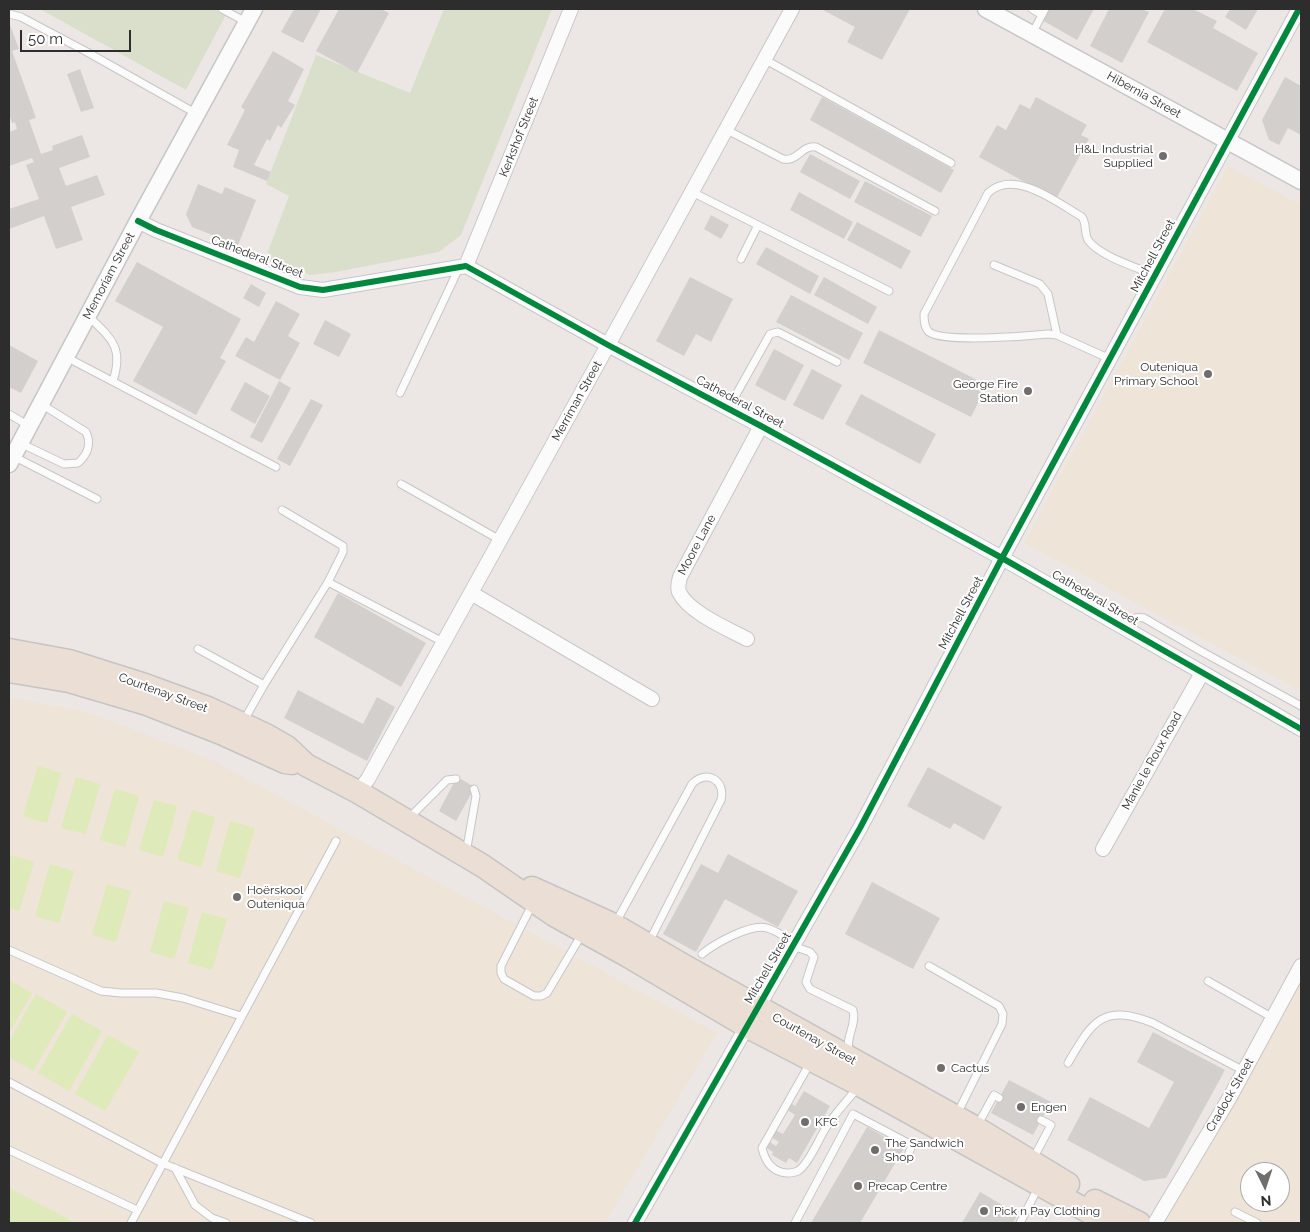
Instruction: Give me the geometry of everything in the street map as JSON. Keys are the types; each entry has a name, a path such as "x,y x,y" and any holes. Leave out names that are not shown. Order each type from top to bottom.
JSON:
{"highway":[{"name":"Courtenay Street","path":"9,650 69,661 126,678 208,708 242,724 287,747 306,765 358,792 474,861 554,915 753,1017 851,1059 976,1128 1094,1200 1139,1223"},
{"name":"Courtenay Street","path":"9,671 69,681 117,695 203,725 285,762 306,765"},
{"name":"Courtenay Street","path":"474,861 614,925 648,944 812,1059 1109,1223"}],"street":[{"name":"Kerkshof Street","path":"463,267 571,9"},
{"name":"Merriman Street","path":"358,792 368,779 792,9"},
{"name":"Hibernia Street","path":"986,9 1301,181"},
{"name":"Mitchell Street","path":"636,1223 860,828 1002,558 1299,9"},
{"name":"Memoriam Street","path":"14,454 250,16"},
{"name":"Cathederal Street","path":"138,221 156,230 300,287 323,290 463,267 761,426 1002,558 1301,729"},
{"name":"Moore Lane","path":"747,639 691,607 679,591 678,584 680,576 761,426"},
{"path":"471,593 652,698"},
{"name":"Manie le Roux Road","path":"1103,849 1202,673"},
{"name":"Cradock Street","path":"1155,1223 1244,1071 1301,966"}],"lane":[{"path":"222,9 250,16"},
{"path":"1032,9 1044,12 1032,34"},
{"path":"9,14 21,17 87,52 197,114"},
{"path":"764,59 951,163"},
{"path":"725,130 789,160 805,148 810,146 816,147 935,211"},
{"path":"1110,359 1057,335 978,339 936,335 929,332 926,327 924,314 991,190 1018,184 1035,190 1082,217 1085,222 1088,239 1098,249 1155,275"},
{"path":"692,192 888,291"},
{"path":"741,259 758,226"},
{"path":"994,265 1040,284 1048,294 1057,335"},
{"path":"400,393 463,267"},
{"path":"88,316 109,336 116,346 118,360 113,381"},
{"path":"728,409 770,334 773,332 778,332 837,362"},
{"path":"66,357 276,467"},
{"path":"14,454 64,464 78,463 87,453 89,444 86,432 41,404"},
{"path":"9,414 29,426"},
{"path":"14,454 97,499"},
{"path":"401,484 500,540"},
{"path":"242,724 328,582 343,552 343,546 282,510"},
{"path":"328,582 443,642"},
{"path":"1121,626 1132,619 1144,618 1198,650 1301,706"},
{"path":"198,649 264,685"},
{"path":"406,821 448,780 456,779"},
{"path":"614,925 620,911 692,784 696,779 713,779 718,782 723,793 721,800 648,944"},
{"path":"474,789 476,796 474,861"},
{"path":"130,1223 336,841"},
{"path":"534,901 501,966 501,973 504,979 534,996 541,996 547,993 584,931"},
{"path":"702,954 716,943 751,928 759,927 766,928 810,952 814,957 806,982 810,989 853,1010 855,1017 849,1035 848,1046 851,1059"},
{"path":"9,950 101,991 121,993 156,992 242,1016"},
{"path":"929,966 998,1006 1003,1014 1002,1024 955,1116"},
{"path":"1208,982 1273,1018"},
{"path":"1068,1063 1092,1026 1104,1017 1118,1014 1138,1017 1153,1023 1244,1071"},
{"path":"812,1059 762,1148 764,1157 773,1169 791,1173 796,1172 802,1167 827,1125 860,1085"},
{"path":"9,1082 162,1163 311,1223"},
{"path":"976,1128 994,1095 999,1098"},
{"path":"795,1223 854,1114 912,1145 907,1158"},
{"path":"1032,1162 1051,1125 1041,1120"},
{"path":"9,1150 137,1210"},
{"path":"174,1168 194,1205 212,1218 226,1223"},
{"path":"1021,1222 1040,1185"},
{"path":"1234,1212 1257,1223"}],"shaded area":[{"name":"Outeniqua Primary School","path":"1228,166 1301,205 1301,691 1024,543"},
{"name":"Hoërskool Outeniqua","path":"9,697 91,713 214,761 717,1033 605,1223 9,1223"},
{"path":"1301,976 1301,1223 1164,1223 1161,1221"}],"green space":[{"path":"40,9 229,9 186,90"},
{"path":"444,9 552,9 461,235 439,252 336,272 310,275 266,257 289,196 266,184 316,55 410,93"},
{"path":"38,766 61,773 47,823 23,816"},
{"path":"76,777 100,784 86,834 61,828"},
{"path":"115,789 139,796 125,847 100,840"},
{"path":"154,800 177,806 163,857 139,850"},
{"path":"192,810 215,817 201,867 177,860"},
{"path":"230,821 255,828 240,878 216,871"},
{"path":"11,855 34,862 19,911 9,908 9,863"},
{"path":"50,864 74,871 59,923 35,916"},
{"path":"107,884 131,891 116,942 92,935"},
{"path":"164,901 189,908 174,959 150,952"},
{"path":"202,912 227,919 212,970 188,963"},
{"path":"9,980 32,993 9,1033"},
{"path":"36,994 67,1012 33,1071 9,1057 9,1042"},
{"path":"72,1014 102,1031 69,1091 38,1073"},
{"path":"108,1035 139,1052 105,1111 75,1094"},
{"path":"9,1188 76,1223 9,1223"}],"building":[{"path":"294,9 321,9 303,43 281,32"},
{"path":"339,9 381,9 389,13 357,73 316,51"},
{"path":"824,9 910,9 882,60 847,42 855,27"},
{"path":"1049,9 1094,9 1077,40 1042,20"},
{"path":"1109,9 1142,9 1149,12 1122,63 1090,46"},
{"path":"1165,9 1193,9 1217,21 1213,28 1258,53 1237,91 1147,42"},
{"path":"1230,9 1258,9 1246,30 1225,17"},
{"path":"9,22 19,49 12,51 36,118 29,120 41,154 53,150 52,146 82,135 90,157 59,168 66,186 97,175 105,195 71,207 83,240 56,249 44,216 9,229 9,209 39,199 26,165 34,162 32,158 9,166 9,132 17,129 15,122 12,123 9,114"},
{"path":"273,51 304,69 288,101 295,105 281,128 278,125 270,141 267,139 254,165 271,172 267,181 233,167 239,150 227,145 245,110 241,107"},
{"path":"80,69 94,108 81,112 67,74"},
{"path":"1285,77 1301,86 1301,135 1288,128 1279,145 1269,140 1262,120"},
{"path":"822,97 954,170 941,193 810,120"},
{"path":"1036,97 1087,125 1081,135 1089,139 1056,199 979,157 997,125 1006,130 1020,104 1030,109"},
{"path":"810,154 860,181 850,199 800,172"},
{"path":"865,181 932,216 921,237 854,202"},
{"path":"198,184 222,194 225,187 256,200 238,245 192,227 186,214"},
{"path":"799,192 853,222 844,239 790,210"},
{"path":"711,215 729,225 721,239 704,229"},
{"path":"857,222 911,251 901,269 847,240"},
{"path":"766,247 819,276 810,294 756,264"},
{"path":"137,262 241,319 220,358 226,361 196,415 133,381 163,327 115,301"},
{"path":"690,277 733,299 711,342 696,334 684,356 656,341"},
{"path":"824,277 877,307 868,324 814,295"},
{"path":"251,284 266,293 259,307 243,298"},
{"path":"791,295 863,333 849,360 776,322"},
{"path":"276,301 300,314 288,336 300,343 280,380 235,356 246,337 254,342"},
{"path":"325,320 351,334 339,357 313,344"},
{"path":"879,330 987,385 971,417 863,363"},
{"path":"9,345 38,361 21,393 9,387"},
{"path":"774,349 804,365 785,401 755,385"},
{"path":"812,369 842,385 823,420 793,405"},
{"path":"279,381 291,388 262,443 250,437"},
{"path":"245,382 270,396 255,424 230,410"},
{"path":"861,394 936,434 920,464 845,424"},
{"path":"311,399 323,405 290,466 277,459"},
{"path":"338,593 426,643 401,687 314,637"},
{"path":"298,690 363,724 377,697 395,707 367,761 284,718"},
{"path":"928,767 1002,807 984,840 954,823 950,829 907,806"},
{"path":"457,777 475,787 456,821 439,811"},
{"path":"728,854 798,891 778,927 725,899 696,952 663,934 701,864 718,873"},
{"path":"872,882 940,918 913,969 845,934"},
{"path":"1153,1032 1225,1070 1166,1178 1144,1181 1067,1140 1090,1097 1149,1128 1174,1082 1137,1062"},
{"name":"Engen","path":"1009,1080 1051,1102 1033,1135 991,1113"},
{"name":"KFC","path":"804,1091 830,1106 797,1163 789,1158 786,1163 772,1155 773,1152 765,1147 768,1141 776,1146 779,1142 771,1137 775,1130 783,1134 795,1115 786,1109 790,1102 795,1106"},
{"name":"Precap Centre","path":"867,1127 904,1148 860,1223 811,1223"},
{"name":"Precap Centre","path":"980,1192 1018,1214 1013,1223 962,1223"}],"cycle path":[{"path":"635,1223 860,828 1002,558 1299,9"},
{"path":"138,221 156,230 300,287 323,290 466,266 1002,558 1301,729"}],"place":[{"name":"H&L Industrial Supplied","path":"1163,156"},
{"name":"Outeniqua Primary School","path":"1208,374"},
{"name":"George Fire Station","path":"1028,391"},
{"name":"Hoërskool Outeniqua","path":"237,897"},
{"name":"Cactus","path":"941,1068"},
{"name":"Engen","path":"1021,1107"},
{"name":"KFC","path":"805,1122"},
{"name":"The Sandwich Shop","path":"875,1150"},
{"name":"Precap Centre","path":"858,1186"},
{"name":"Pick n Pay Clothing","path":"984,1211"}]}
